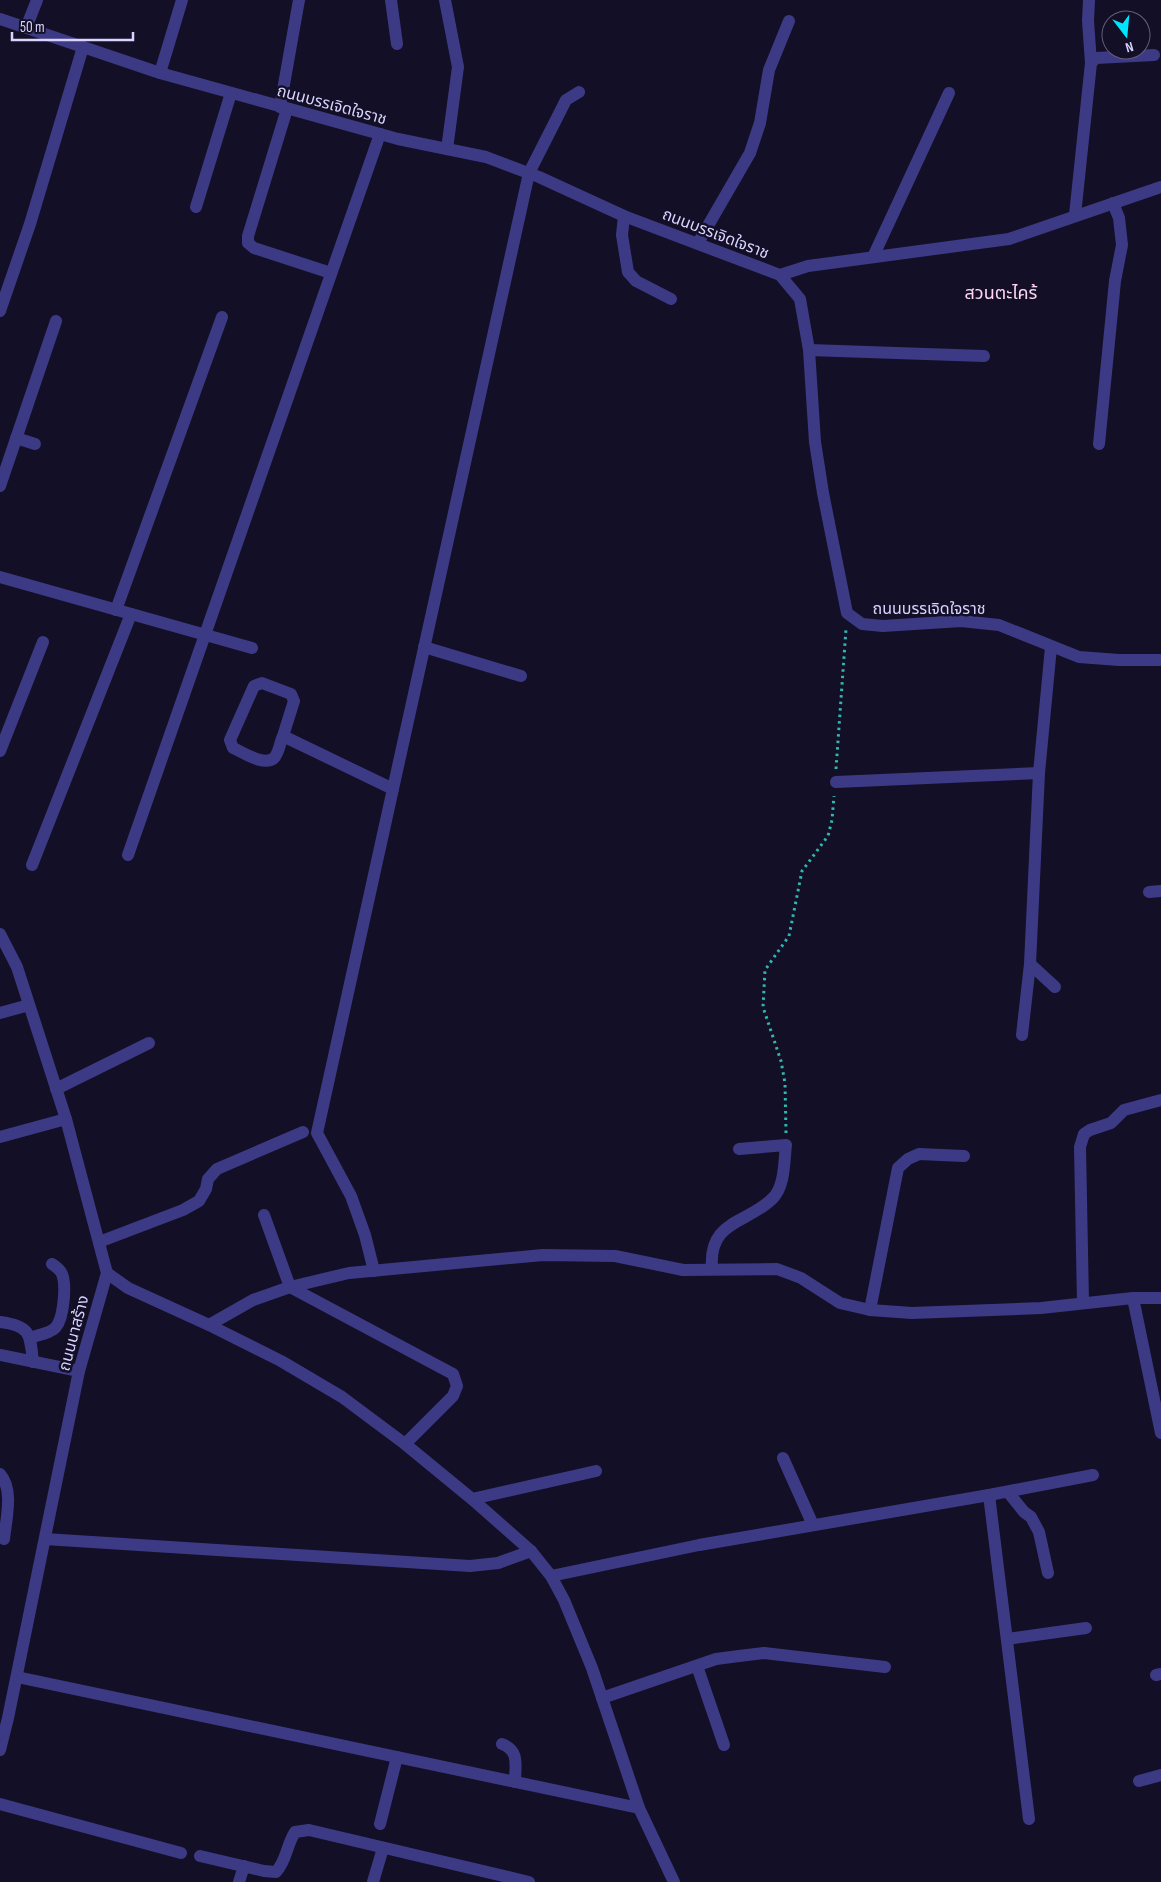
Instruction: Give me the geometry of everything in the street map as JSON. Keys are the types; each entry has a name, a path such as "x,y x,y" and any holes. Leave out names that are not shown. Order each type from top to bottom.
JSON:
{"street":[{"path":"26,28 37,0"},
{"path":"160,73 182,0"},
{"path":"299,0 283,108 248,236 248,243 254,248 331,273"},
{"path":"391,0 397,44"},
{"path":"444,0 458,67 448,149"},
{"path":"1075,216 1091,63 1088,21 1089,0"},
{"name":"ถนนบรรเจิดใจราช","path":"0,19 160,73 283,108 380,134 486,157 529,173 624,216 780,275 800,299 809,350 815,442 823,493 847,613 862,624 883,626 961,621 999,625 1078,657 1119,660 1161,660"},
{"path":"698,243 750,153 760,122 769,70 790,21"},
{"path":"0,311 30,224 83,48"},
{"path":"1091,63 1096,58 1154,55"},
{"path":"374,1270 352,1196 317,1133 529,173 566,100 579,92"},
{"path":"196,207 231,93"},
{"path":"873,257 949,93"},
{"path":"128,855 380,134"},
{"path":"780,275 808,266 1009,239 1161,187"},
{"path":"1099,444 1115,281 1122,245 1119,218 1113,203"},
{"path":"624,216 622,235 628,272 636,281 672,299"},
{"path":"116,610 222,317"},
{"path":"0,486 56,322"},
{"path":"809,350 984,356"},
{"path":"16,438 35,444"},
{"path":"0,577 252,648"},
{"path":"32,865 131,614"},
{"path":"0,751 43,642"},
{"path":"1022,1035 1030,964 1039,773 1051,647"},
{"path":"424,648 521,676"},
{"path":"262,683 291,694 294,701 283,736 275,757 270,761 260,760 233,748 231,745 230,740 254,686 262,683"},
{"path":"283,736 393,789"},
{"path":"836,782 1039,773"},
{"path":"0,934 18,966 66,1119 107,1274 128,1288 209,1325 342,1396 472,1498 531,1551 551,1576 592,1668 639,1808 674,1882"},
{"path":"1030,964 1055,987"},
{"path":"0,1013 29,1005"},
{"path":"56,1090 149,1044"},
{"path":"1083,1303 1080,1147 1082,1138 1090,1130 1111,1124 1124,1110 1161,1100"},
{"path":"0,1138 66,1119"},
{"path":"99,1242 184,1210 199,1201 206,1189 208,1179 217,1169 303,1132"},
{"path":"712,1269 711,1254 715,1242 725,1230 774,1197 780,1185 786,1145 739,1149"},
{"path":"870,1310 898,1168 919,1154 964,1156"},
{"path":"264,1216 290,1287 453,1374 457,1386 452,1396 405,1444"},
{"path":"209,1325 253,1300 290,1287 349,1273 543,1255 615,1256 683,1270 777,1269 800,1278 840,1303 870,1310 912,1313 1041,1308 1133,1298 1161,1298"},
{"path":"30,1338 47,1333 56,1326 58,1320 66,1290 62,1273 52,1264"},
{"name":"ถนนนาสร้าง","path":"0,1750 17,1677 79,1371 107,1274"},
{"path":"1133,1298 1161,1434"},
{"path":"0,1322 12,1324 25,1330 30,1338 33,1362"},
{"path":"0,1355 79,1371"},
{"path":"783,1458 813,1525"},
{"path":"472,1498 596,1471"},
{"path":"0,1474 3,1477 8,1494 4,1539"},
{"path":"551,1576 699,1545 1008,1492 1093,1475"},
{"path":"1008,1492 1024,1512 1031,1517 1040,1532 1048,1573"},
{"path":"989,1495 1029,1819"},
{"path":"45,1540 470,1566 498,1563 531,1551"},
{"path":"1007,1638 1086,1628"},
{"path":"602,1698 716,1659 764,1653 885,1666"},
{"path":"697,1666 724,1745"},
{"path":"17,1677 639,1808"},
{"path":"502,1744 511,1747 514,1753 515,1782"},
{"path":"380,1824 397,1757"},
{"path":"1139,1781 1161,1775"},
{"path":"0,1804 181,1852"},
{"path":"200,1856 276,1872 283,1864 288,1843 295,1832 309,1830 383,1848 475,1876 530,1882"},
{"path":"373,1882 383,1848"},
{"path":"240,1882 244,1866"}],"path":[{"path":"786,1145 785,1083 780,1060 763,1007 764,970 788,936 802,871 828,836 832,820 847,613"}],"district":[{"name":"สวนตะไคร้","path":"1001,293"}]}
